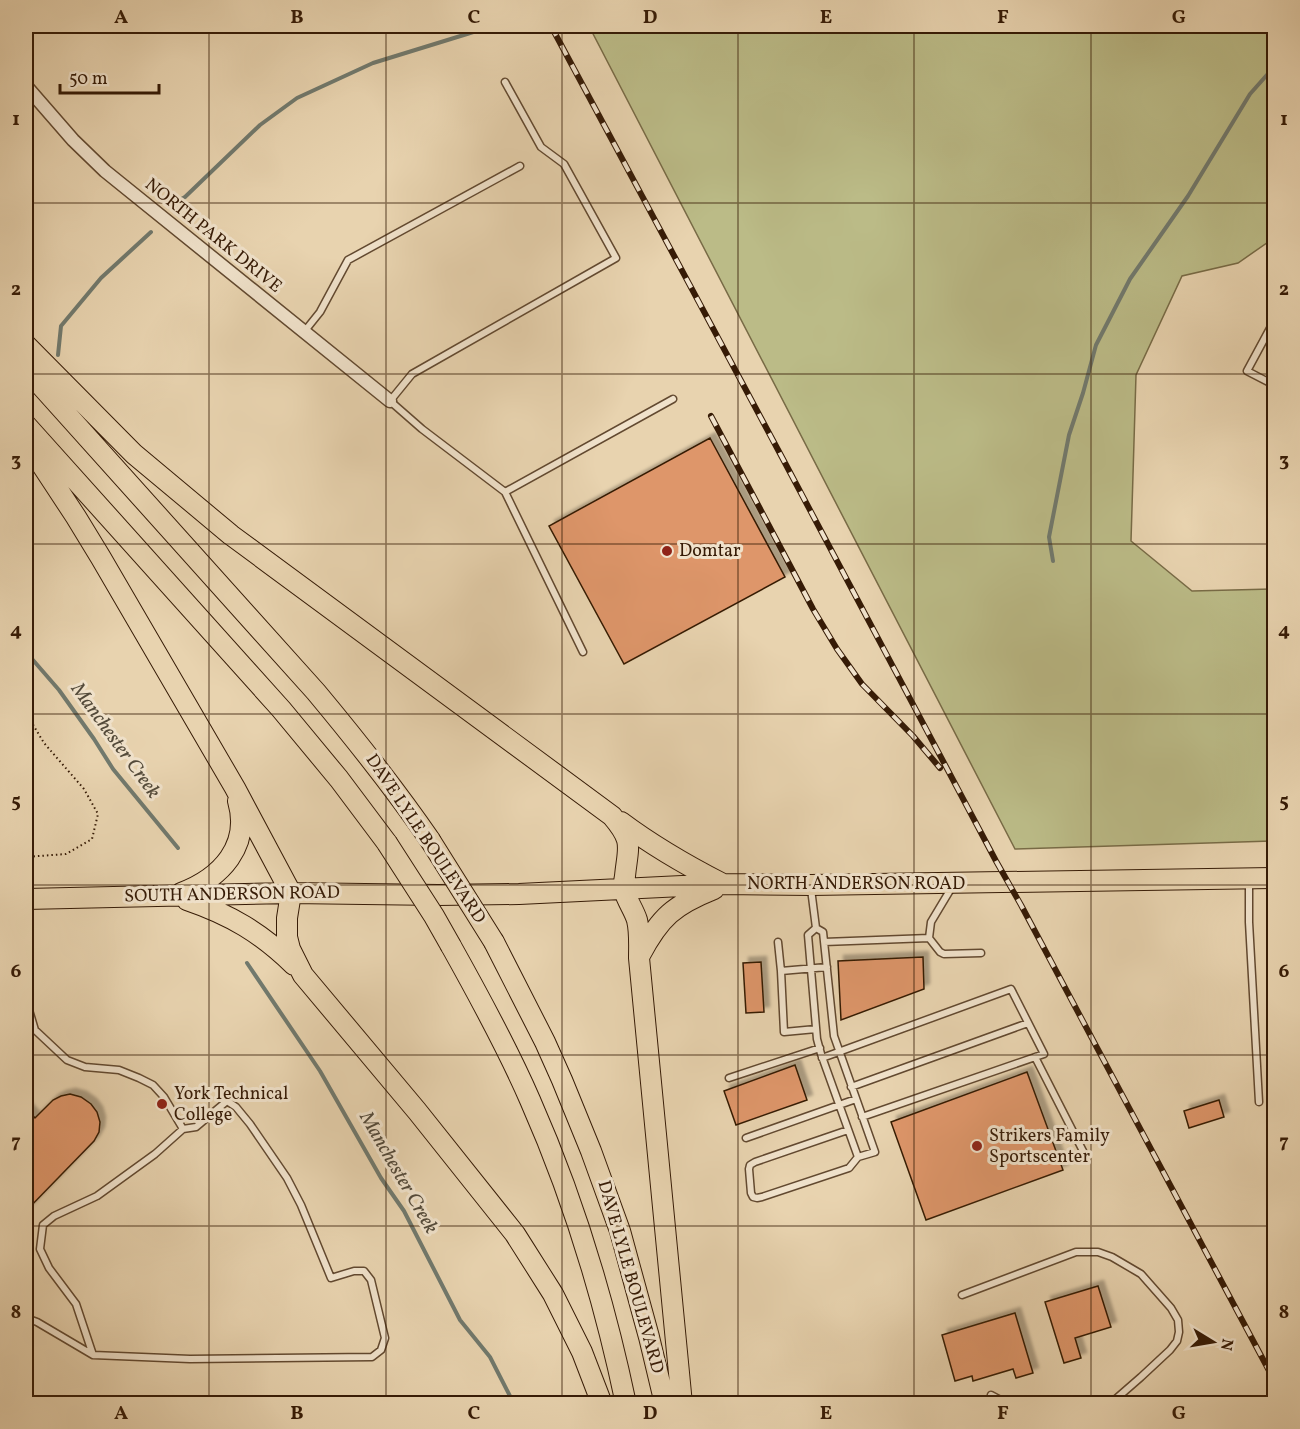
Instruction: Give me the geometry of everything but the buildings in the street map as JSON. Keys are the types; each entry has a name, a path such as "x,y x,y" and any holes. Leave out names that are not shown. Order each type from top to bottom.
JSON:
{"main road":[{"path":"26,345 134,454 231,535 642,838 723,885"},
{"name":"DAVE LYLE BOULEVARD","path":"26,369 348,730 430,840 494,942 545,1042 591,1151 620,1231 665,1404"},
{"name":"DAVE LYLE BOULEVARD","path":"26,425 281,709 339,779 387,843 434,916 493,1023 530,1098 559,1171 608,1324 626,1404"},
{"path":"26,441 101,558 235,788 291,892 287,937 290,949 303,975"},
{"path":"173,896 193,889 212,877 225,866 235,852 241,821 235,788"},
{"path":"612,816 627,837 629,845 623,888 637,920 682,1404"},
{"name":"NORTH ANDERSON ROAD","path":"438,895 519,894 723,885 1275,878"},
{"path":"639,958 655,929 675,909 723,885"},
{"name":"SOUTH ANDERSON ROAD","path":"26,899 291,892 438,895"},
{"path":"173,896 224,914 250,929 275,947 303,975 424,1119 516,1234 553,1294 582,1352 602,1404"}],"street":[{"name":"NORTH PARK DRIVE","path":"26,86 73,140 105,171 390,401"}],"lane":[{"path":"505,82 542,147 564,164 616,258 412,374 390,401 422,429 505,492 583,652"},
{"path":"304,332 320,312 348,260 520,166"},
{"path":"1275,321 1271,333 1247,370 1275,385"},
{"path":"505,492 673,399"},
{"path":"1250,879 1249,922 1259,1102"},
{"path":"954,883 931,922 929,938 944,954 981,953"},
{"path":"811,885 816,928"},
{"path":"816,928 823,932 834,1035 875,1152 858,1158 849,1168 762,1197 753,1197 750,1165 848,1130"},
{"path":"816,928 808,935 819,1048 858,1158"},
{"path":"824,942 929,938"},
{"path":"778,942 784,1032 816,1029"},
{"path":"781,971 827,967"},
{"path":"822,1058 1011,989 1044,1054 862,1117"},
{"path":"26,1000 35,1030 67,1060 85,1067 119,1070 153,1085 164,1097 183,1129"},
{"path":"851,1087 1028,1023"},
{"path":"729,1078 819,1048"},
{"path":"1035,1057 1084,1153"},
{"path":"746,1138 856,1099"},
{"path":"26,1318 37,1322 93,1355 190,1359 372,1357 381,1350 386,1338 371,1280 364,1271 354,1271 330,1278 301,1205 287,1178 250,1124 236,1107 227,1101 196,1127 183,1129 155,1154 97,1196 54,1216 43,1225 40,1250 49,1268 76,1304 93,1355"},
{"path":"962,1295 1076,1252 1098,1252 1112,1257 1141,1274 1171,1308 1178,1320 1177,1341 1110,1404"},
{"path":"991,1395 1008,1404"}],"path":[{"path":"26,713 44,743 84,789 98,814 92,839 66,854 26,857"}],"green space":[{"path":"589,26 1274,26 1274,238 1238,263 1182,276 1136,375 1131,541 1192,591 1274,589 1274,841 1015,849"}],"waterway":[{"path":"176,202 185,197 260,125 297,98 373,63 492,26"},
{"path":"1053,561 1049,537 1069,435 1096,345 1130,279 1188,196 1250,94 1274,67"},
{"path":"58,355 61,326 101,278 151,232"},
{"name":"Manchester Creek","path":"26,652 59,690 113,769 178,848"},
{"name":"Manchester Creek","path":"247,963 320,1071 381,1178 404,1211 460,1320 490,1357 514,1404"}],"railway":[{"path":"551,26 1274,1380"},
{"path":"711,416 813,609 837,649 862,684 913,736 940,768"}],"place":[{"name":"Domtar","path":"667,551"},
{"name":"York Technical College","path":"162,1104"},
{"name":"Strikers Family Sportscenter","path":"977,1146"}]}
